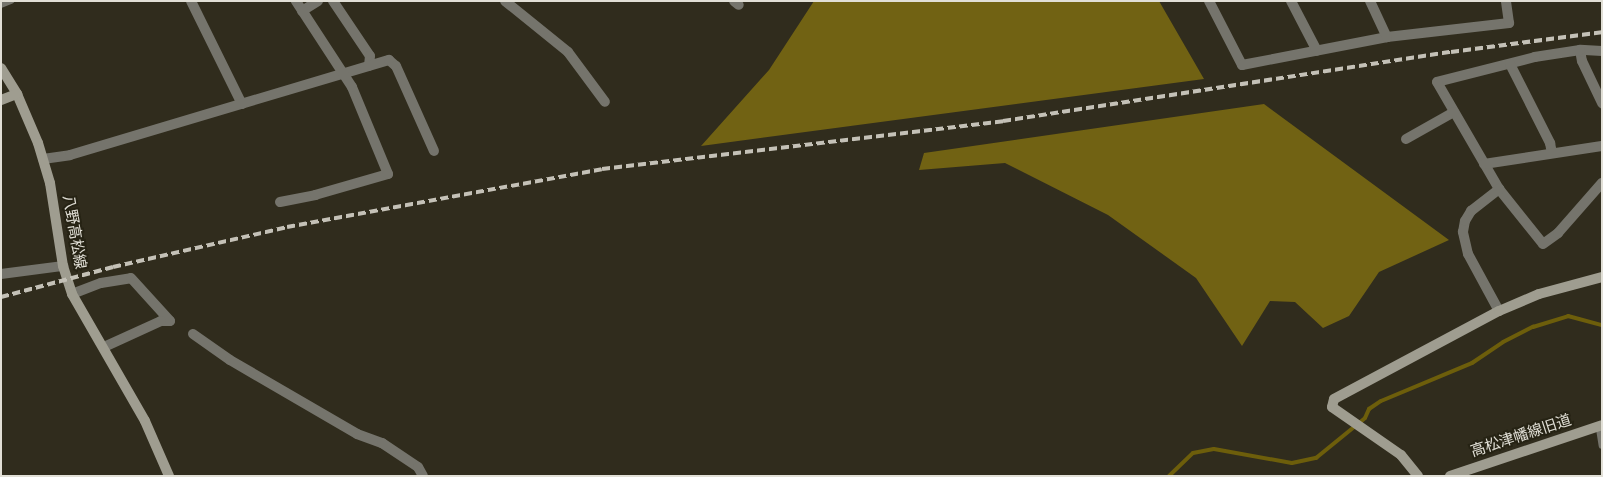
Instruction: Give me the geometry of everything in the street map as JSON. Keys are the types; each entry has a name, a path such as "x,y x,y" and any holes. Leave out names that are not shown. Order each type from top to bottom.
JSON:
{"street":[{"path":"191,1 242,104"},
{"path":"280,202 315,195 388,174 352,87 296,1"},
{"path":"302,11 318,1"},
{"path":"333,1 370,56 369,66"},
{"path":"505,1 568,52 605,102"},
{"path":"1209,1 1242,65 1387,37 1509,23 1506,1"},
{"path":"1291,1 1317,51"},
{"path":"1370,1 1387,37"},
{"path":"1580,50 1582,61 1602,103"},
{"path":"1602,51 1580,50 1510,64 1437,82 1499,188 1543,244 1558,233 1602,183"},
{"path":"43,160 70,155 389,60 396,66 434,151"},
{"path":"1510,64 1550,143 1552,153"},
{"name":"八野高松線","path":"1,68 17,94 43,160 50,183 63,266 72,294 146,421 170,476"},
{"path":"1,100 17,94"},
{"path":"1406,139 1454,112"},
{"path":"1484,164 1602,146"},
{"path":"1499,188 1471,211 1465,221 1463,232 1468,254 1499,311"},
{"path":"1,274 63,266"},
{"path":"1418,476 1401,455 1332,407 1334,399 1499,311 1539,294 1602,277"},
{"path":"72,294 101,283 131,278 170,322 161,321 104,347"},
{"path":"192,334 230,360 358,434 382,443 418,467 423,476"},
{"name":"高松津幡線旧道","path":"1451,476 1600,426"}],"lane":[{"path":"1,5 11,1"},
{"path":"1600,426 1602,446"}],"shaded area":[{"path":"814,1 1159,1 1204,79 701,146 769,70"},
{"path":"1264,104 1449,240 1379,272 1349,316 1323,328 1295,302 1270,301 1242,346 1196,278 1108,215 1005,163 919,170 924,153"}],"waterway":[{"path":"1169,476 1193,453 1214,449 1292,463 1316,458 1365,418 1369,409 1381,401 1472,363 1503,342 1533,327 1568,316 1602,325"}],"railway":[{"path":"1,297 113,267 287,227 602,169 1003,121 1451,52 1602,32"}]}
